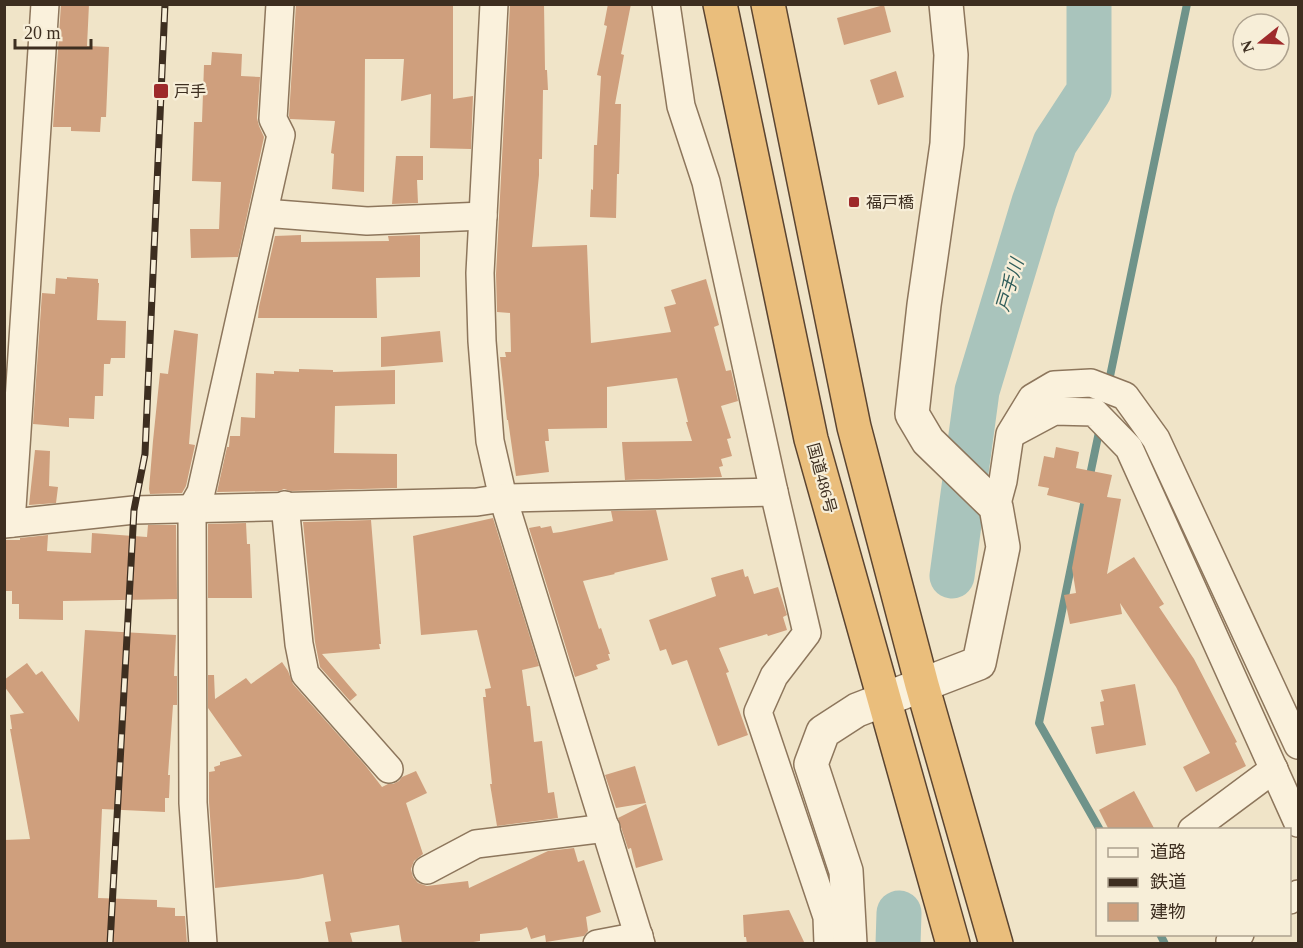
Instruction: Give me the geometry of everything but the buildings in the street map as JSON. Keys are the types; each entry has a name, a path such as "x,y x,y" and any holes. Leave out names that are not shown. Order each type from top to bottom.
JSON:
{"highway":[{"name":"国道486号","path":"720,4 811,439 953,944"},
{"path":"768,4 854,428 922,685 996,944"}],"street":[{"path":"45,4 8,524 134,510 774,492"},
{"path":"203,944 193,803 192,508 201,492 281,135 273,118 280,4"},
{"path":"494,4 480,273 490,441 503,498 640,940 597,944"},
{"path":"666,4 681,106 706,182 807,633 774,676 758,712 827,917 828,944"},
{"path":"946,4 951,55 947,144 924,305 912,414 928,441 996,507"},
{"path":"264,213 367,221 483,216"},
{"path":"850,944 846,871 812,764 823,732 857,710 979,663 1003,547 996,507 1003,481 1010,434 1032,398 1054,385 1091,383 1125,396 1156,439 1299,745"},
{"path":"1010,434 1054,411 1094,412 1129,448 1299,823"},
{"path":"285,506 299,644 305,674 389,769"},
{"path":"1195,828 1274,769"},
{"path":"427,870 476,844 606,828"}],"waterway":[{"name":"戸手川","path":"952,576 977,391 1034,202 1055,143 1089,91 1089,4"},
{"path":"1108,386 1187,4"},
{"path":"1089,480 1100,427"},
{"path":"1084,504 1039,723 1099,828"},
{"name":"戸手川","path":"898,944 899,913"},
{"path":"1161,936 1165,944"}],"railway":[{"path":"110,944 134,510 145,454 165,4"}],"place":[{"name":"戸手","path":"161,91"},
{"name":"福戸橋","path":"854,202"}]}
